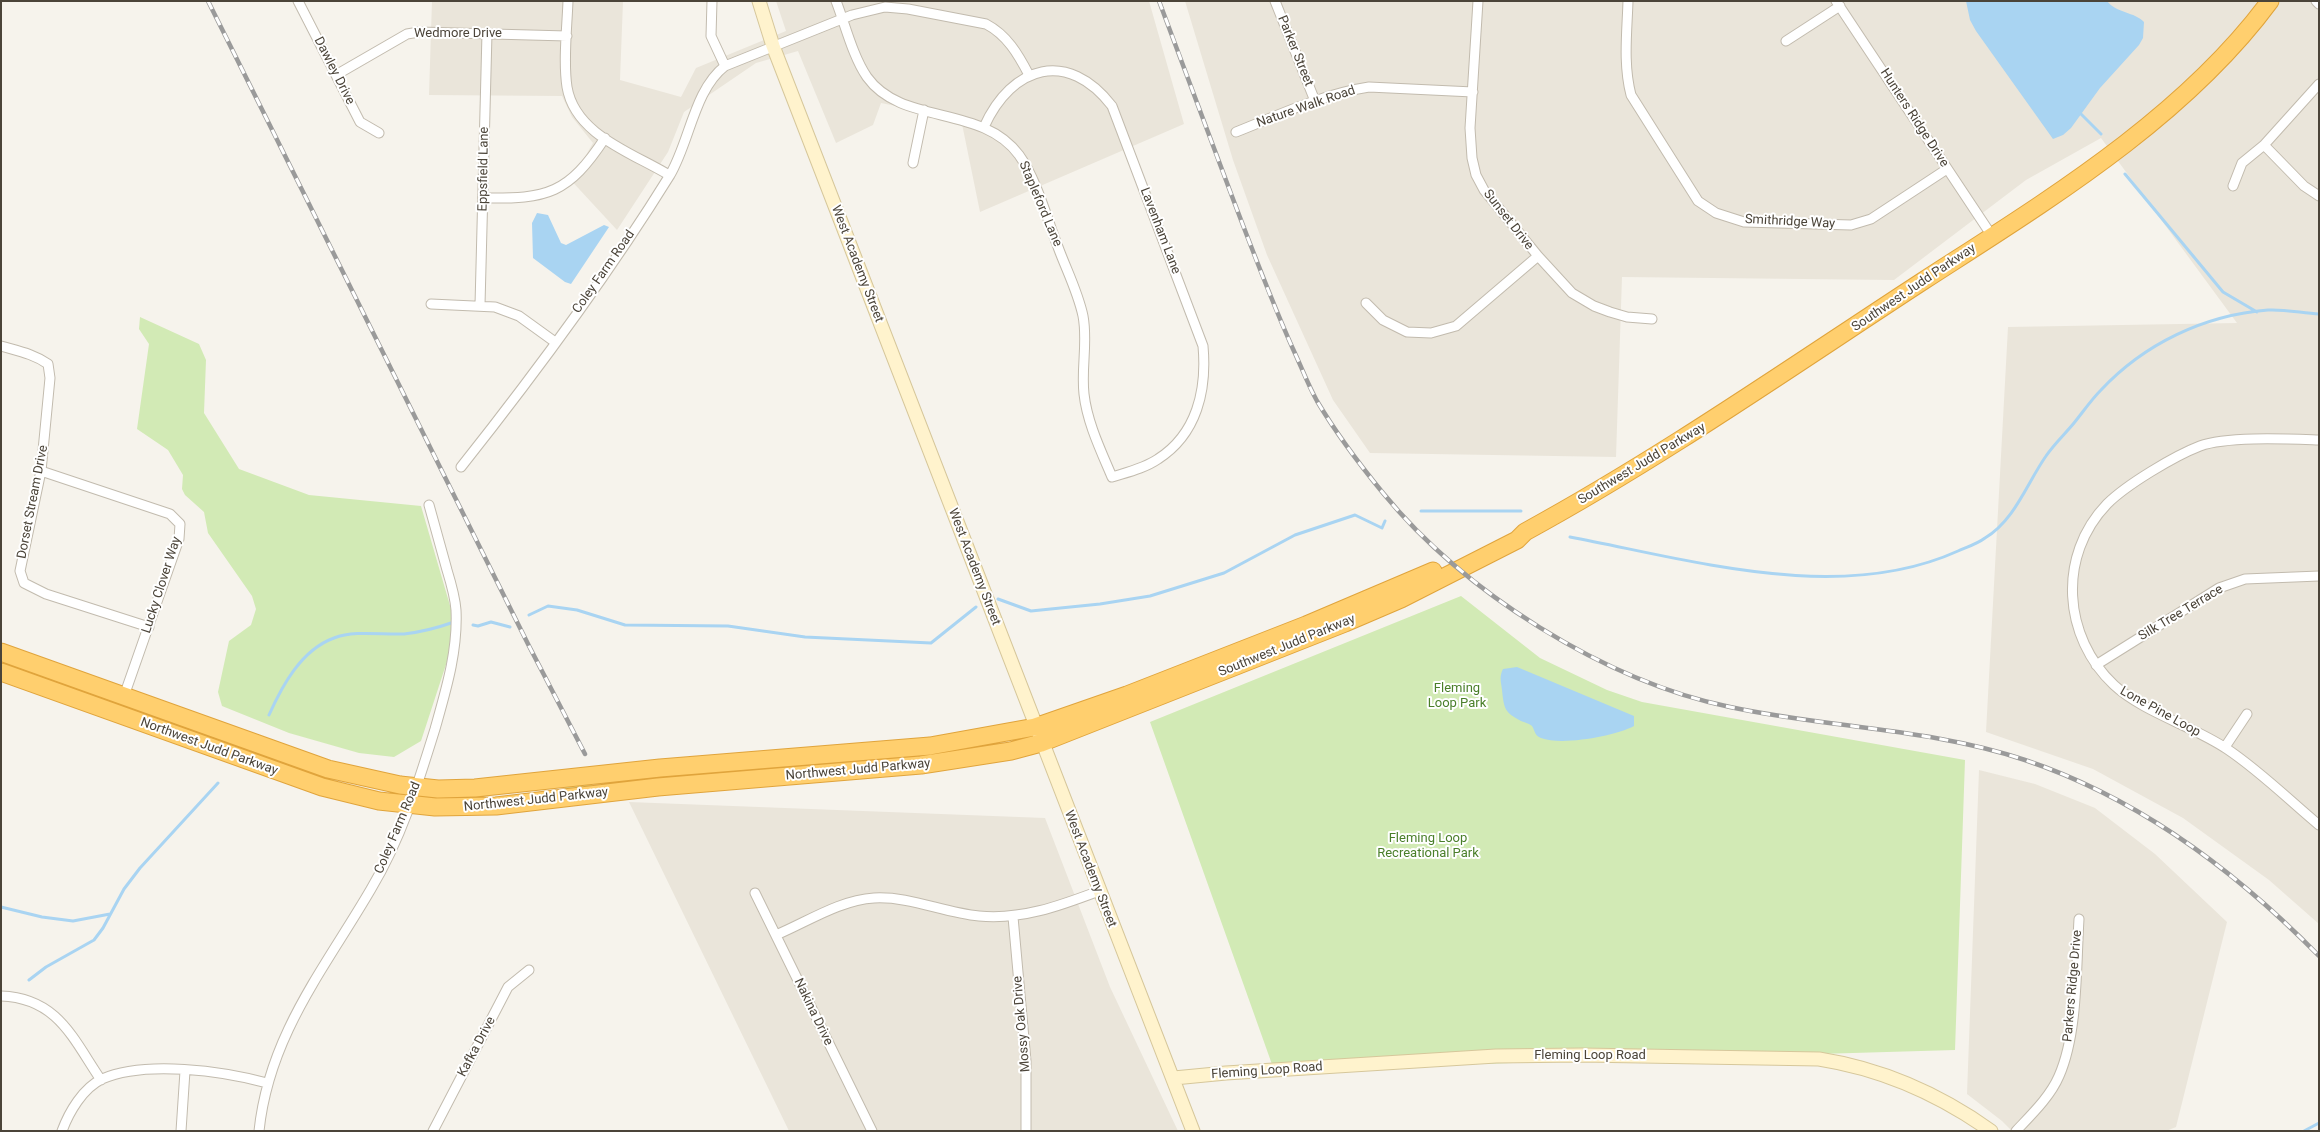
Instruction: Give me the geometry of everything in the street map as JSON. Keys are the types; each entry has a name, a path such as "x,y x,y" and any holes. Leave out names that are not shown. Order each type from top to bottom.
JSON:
{"highway":[{"name":"Southwest Judd Parkway","path":"1038,735 1359,617 1485,557 1517,540 1525,532 1611,484 1699,430 2101,162 2155,120 2218,61 2270,1"},
{"name":"Northwest Judd Parkway","path":"1,652 328,769 366,778 417,787 456,789 496,787 660,768 897,749 964,741 1038,735"},
{"name":"Northwest Judd Parkway","path":"1,672 322,787 364,798 456,808 496,806 658,787 920,765 1011,751 1038,735"}],"main road":[{"name":"West Academy Street","path":"759,1 773,46 1038,735 1174,1078 1193,1131"},
{"name":"Fleming Loop Road","path":"1174,1078 1233,1072 1496,1056 1582,1055 1819,1059 1849,1064 1883,1074 1922,1090 1959,1108 1991,1131"}],"street":[{"name":"Dawley Drive","path":"298,1 360,122 379,133"},
{"path":"568,1 567,87 573,106 580,118 605,138 669,175"},
{"path":"712,1 711,36 725,66"},
{"name":"Stapleford Lane","path":"836,1 867,76 881,92 898,102 984,127 1008,144 1019,156 1031,180 1077,296 1083,316 1085,337 1084,393 1086,412 1112,477"},
{"name":"Parker Street","path":"1275,1 1315,101"},
{"name":"Sunset Drive","path":"1478,1 1470,128 1472,158 1476,175 1488,196 1538,256 1572,293 1594,306 1627,316 1652,319"},
{"name":"Smithridge Way","path":"1628,1 1625,59 1626,76 1631,95 1698,201 1716,213 1744,222 1851,225 1871,218 1947,169"},
{"path":"2316,1 2319,4"},
{"path":"1786,41 1838,4"},
{"name":"Hunters Ridge Drive","path":"1838,4 1992,236"},
{"name":"Coley Farm Road","path":"461,467 513,401 669,175 684,147 703,94 711,79 725,66 862,12 885,8 908,9 986,24 997,30 1006,39 1016,52 1029,75"},
{"name":"Wedmore Drive","path":"336,74 407,34 433,32 567,36"},
{"name":"Eppsfield Lane","path":"480,305 487,33"},
{"name":"Lavenham Lane","path":"984,127 999,99 1013,85 1029,75 1048,71 1081,77 1100,90 1112,106 1203,346 1205,371 1202,392 1187,430 1173,447 1158,460 1135,470 1112,477"},
{"path":"2233,186 2242,163 2264,145 2319,84"},
{"name":"Nature Walk Road","path":"1236,132 1315,101 1369,87 1473,92"},
{"path":"912,163 924,110"},
{"path":"483,198 526,198 539,196 563,185 586,166 605,138"},
{"path":"2264,145 2298,181 2319,196"},
{"path":"1366,303 1383,320 1407,332 1431,333 1456,326 1538,256"},
{"path":"431,304 480,305 508,311 555,342"},
{"name":"Dorset Stream Drive","path":"1,346 33,355 48,364 50,378 41,471 20,571 24,583 53,596 149,627"},
{"name":"Lone Pine Loop","path":"2319,440 2225,442 2201,446 2175,458 2129,487 2108,504 2091,525 2079,549 2073,577 2072,609 2077,628 2087,651 2096,665 2114,685 2130,698 2225,748 2319,825"},
{"name":"Lucky Clover Way","path":"41,471 170,514 180,524 179,539 124,696"},
{"name":"Coley Farm Road","path":"259,1131 267,1083 290,1024 319,970 381,871 417,787 449,681 457,626 452,589 429,505"},
{"name":"Silk Tree Terrace","path":"2096,665 2219,588 2245,579 2319,576"},
{"path":"2225,748 2247,714"},
{"path":"776,935 853,901 875,898 897,899 978,916 1013,917 1040,912 1099,891"},
{"name":"Nakina Drive","path":"755,894 872,1131"},
{"name":"Mossy Oak Drive","path":"1013,917 1026,1060 1026,1131"},
{"name":"Parkers Ridge Drive","path":"2016,1131 2033,1113 2059,1077 2071,1032 2079,919"},
{"name":"Kafka Drive","path":"433,1131 508,987 529,970"},
{"path":"1,996 30,1001 57,1016 70,1032 101,1080"},
{"path":"62,1131 69,1115 79,1100 101,1080 138,1069 228,1074 267,1083"},
{"path":"181,1131 185,1071"}],"shaded area":[{"path":"432,1 623,1 620,80 681,97 696,68 786,31 776,1 1149,1 1184,124 980,212 961,119 881,103 873,125 836,143 798,51 756,63 684,112 668,152 617,230 567,176 582,162 593,143 572,117 562,96 429,95"},
{"path":"1185,1 2319,1 2319,924 2269,880 2183,818 2093,769 1986,732 2008,327 2237,323 2101,138 2026,180 1894,280 1622,277 1616,457 1370,453 1333,400 1267,255 1233,160"},
{"path":"1979,770 2035,784 2095,808 2155,854 2227,922 2176,1127 2166,1131 2012,1131 2002,1121 1967,1094"},
{"path":"629,802 1045,818 1110,987 1178,1131 789,1131"}],"green space":[{"path":"140,317 199,344 206,360 204,413 239,469 309,495 421,506 451,609 454,640 421,741 394,757 359,753 289,733 222,706 218,692 229,641 251,625 256,609 252,596 208,533 204,512 185,495 182,489 183,475 168,450 137,429 149,344 139,329"},
{"name":"Fleming Loop Recreational Park","path":"1461,596 1540,658 1607,690 1642,702 1965,760 1955,1050 1274,1070 1150,722"},
{"path":"45,677 78,686 261,752 259,756 44,681"},
{"path":"872,757 872,761 608,785 609,780"},
{"path":"588,782 592,783 592,787 566,792 565,787"}],"water":[{"path":"1966,1 2107,1 2115,8 2136,16 2144,22 2143,38 2139,45 2100,88 2071,128 2063,135 2053,139 1976,31 1970,20"},
{"path":"537,213 548,215 561,243 566,245 604,225 609,227 571,284 565,282 533,258 532,223"},
{"path":"1517,667 1634,716 1634,726 1625,730 1588,739 1562,741 1539,737 1536,735 1532,726 1511,715 1504,705 1501,674 1503,669"}],"waterway":[{"path":"2080,113 2101,134"},
{"path":"2125,174 2223,292 2257,312"},
{"path":"1570,537 1715,566 1765,573 1815,576 1864,575 1912,567 1972,545 1982,540 2005,521 2020,500 2049,452 2094,398 2118,374 2136,359 2156,346 2198,325 2244,313 2274,310 2319,314"},
{"path":"1421,511 1521,511"},
{"path":"998,599 1031,611 1100,604 1150,596 1224,573 1295,535 1355,515 1382,528 1385,521"},
{"path":"529,615 548,606 577,610 625,625 728,626 805,637 931,643 976,607"},
{"path":"269,715 280,692 294,670 302,660 322,644 334,638 351,634 404,634 429,630 454,622"},
{"path":"473,625 478,626 491,622 510,627"},
{"path":"29,980 46,967 94,940 103,928 124,889 140,868 218,783"},
{"path":"1,907 42,917 73,921 110,914"},
{"path":"2304,1131 2319,1123"}],"railway":[{"path":"208,1 529,646 585,754"},
{"path":"1159,1 1262,274 1285,331 1314,395 1340,437 1383,493 1416,530 1454,565 1495,597 1540,627 1586,654 1634,677 1682,694 1730,707 1767,714 1952,741 1989,749 2025,760 2067,776 2146,816 2183,840 2254,895 2319,956"}],"park label":[{"name":"Fleming Loop Park","path":"1457,696"}]}
